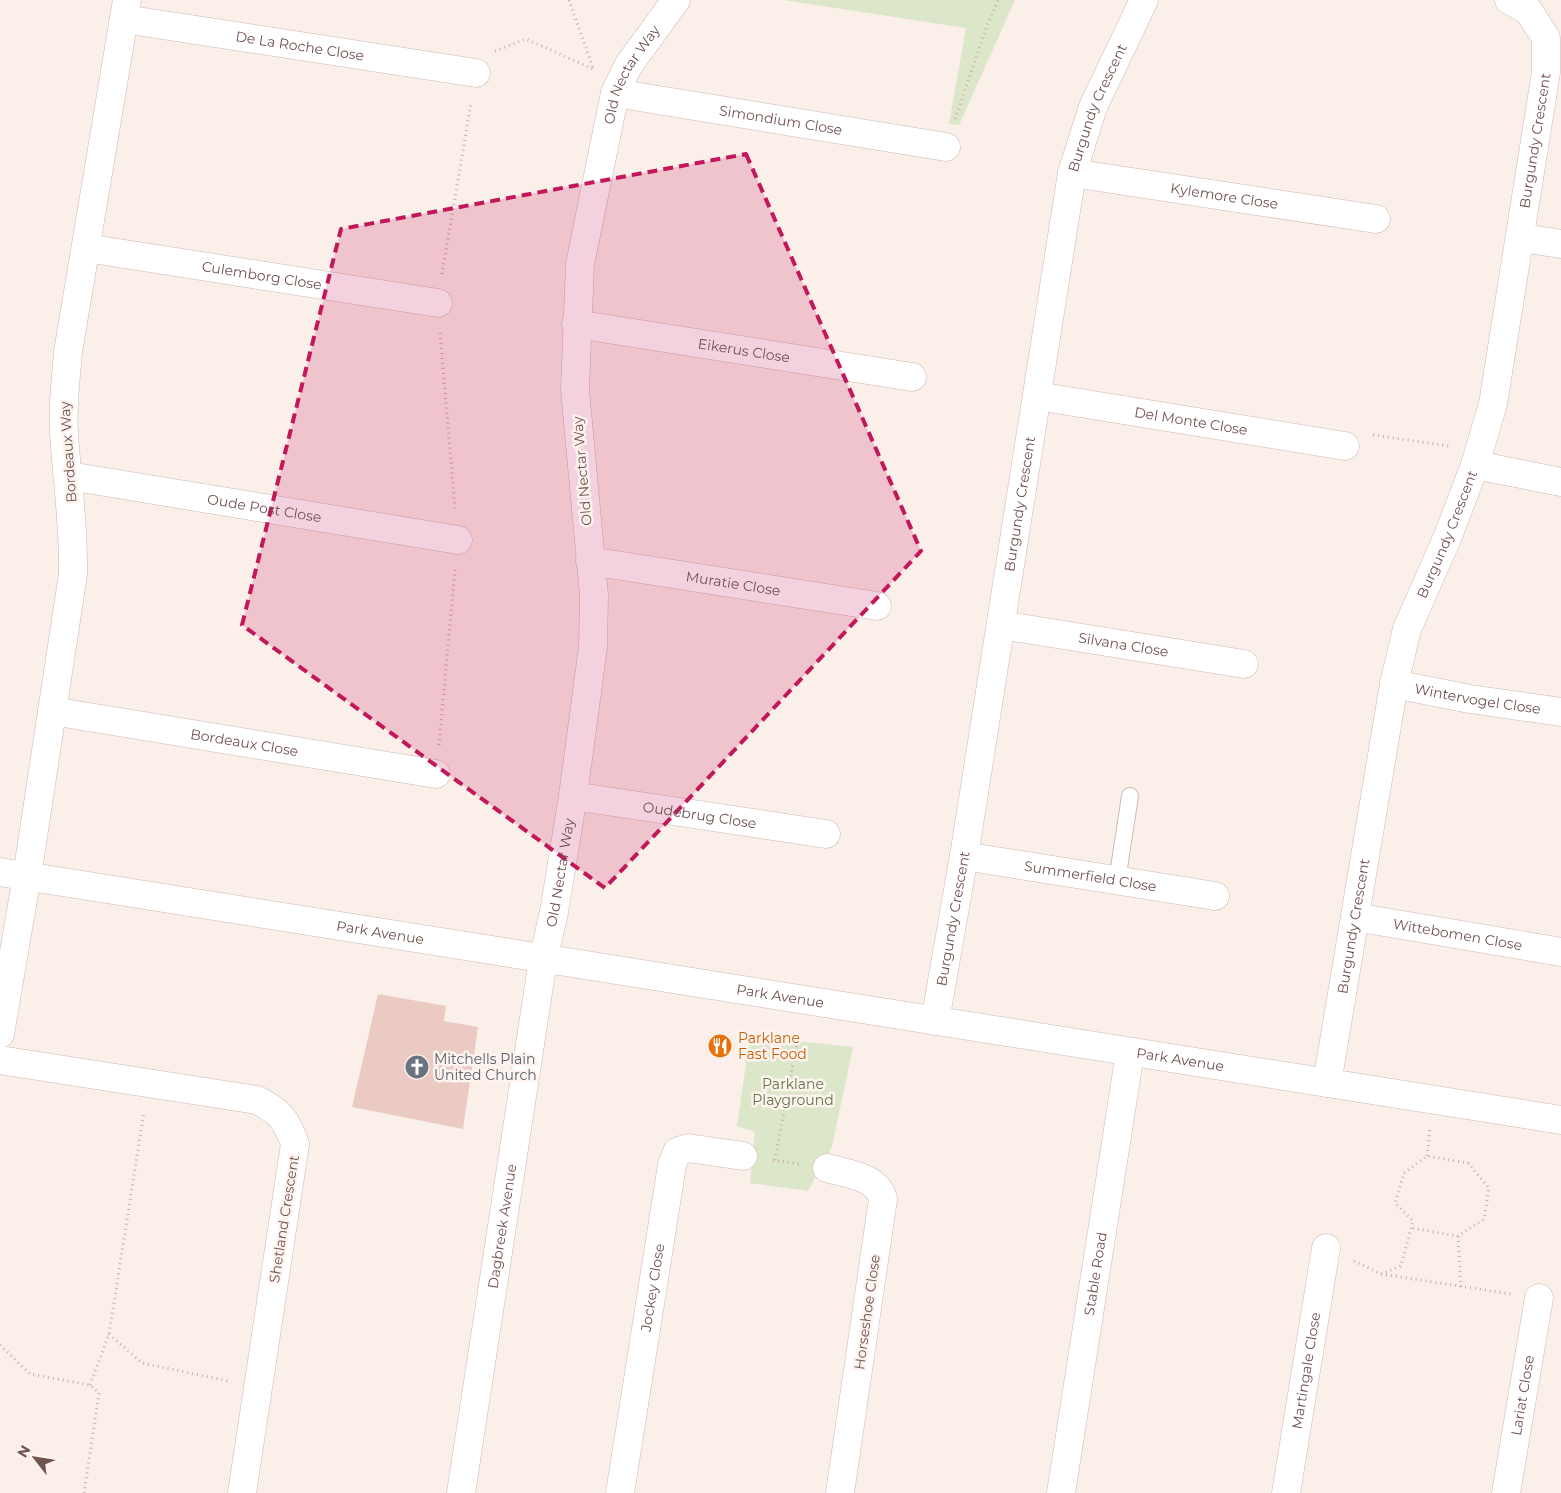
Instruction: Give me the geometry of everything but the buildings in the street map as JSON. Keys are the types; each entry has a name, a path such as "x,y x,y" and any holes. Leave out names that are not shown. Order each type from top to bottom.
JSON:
{"street":[{"name":"Old Nectar Way","path":"543,960 554,912 573,796 593,647 594,595 575,390 576,324 580,264 605,84 628,66 676,0"},
{"name":"Burgundy Crescent","path":"935,1021 964,856 1072,172 1093,106 1144,0"},
{"name":"Burgundy Crescent","path":"1327,1083 1394,684 1407,629 1448,536 1477,457 1493,404 1521,238 1546,72 1546,38 1528,10 1509,0"},
{"name":"De La Roche Close","path":"125,9 476,73"},
{"name":"Bordeaux Way","path":"0,1034 27,876 73,574 69,476 64,432 64,395 68,352 125,9"},
{"name":"Simondium Close","path":"605,84 946,147"},
{"name":"Kylemore Close","path":"1072,172 1376,219"},
{"path":"1521,238 1561,244"},
{"name":"Culemborg Close","path":"86,248 438,303"},
{"name":"Eikerus Close","path":"576,324 912,378"},
{"name":"Del Monte Close","path":"1037,396 1345,446"},
{"path":"1477,457 1561,482"},
{"name":"Oude Post Close","path":"69,476 458,540"},
{"name":"Muratie Close","path":"590,561 877,606"},
{"name":"Silvana Close","path":"1001,625 1244,664"},
{"name":"Wintervogel Close","path":"1394,684 1470,699 1561,712"},
{"name":"Bordeaux Close","path":"52,711 436,774"},
{"name":"Oudebrug Close","path":"573,796 826,834"},
{"name":"Summerfield Close","path":"964,856 1215,896"},
{"name":"Park Avenue","path":"0,872 543,960 1561,1120"},
{"name":"Wittebomen Close","path":"1355,917 1561,952"},
{"name":"Dagbreek Avenue","path":"461,1493 543,960"},
{"name":"Stable Road","path":"1061,1493 1130,1053"},
{"name":"Shetland Crescent","path":"0,1060 257,1100 274,1108 286,1121 295,1144 242,1493"},
{"name":"Jockey Close","path":"620,1493 672,1165 677,1152 688,1148 743,1156"},
{"name":"Horseshoe Close","path":"826,1168 875,1184 881,1190 883,1199 840,1493"},
{"name":"Martingale Close","path":"1286,1493 1326,1248"},
{"name":"Lariat Close","path":"1506,1493 1539,1298"}],"lane":[{"path":"1117,881 1130,796"}],"path":[{"path":"569,0 593,69 605,84"},
{"path":"946,147 987,26 998,0"},
{"path":"436,774 458,540 438,303 476,73 485,55 526,39 593,69"},
{"path":"1345,446 1364,434 1477,457"},
{"path":"775,1160 798,1037"},
{"path":"90,1385 109,1334 143,1114 151,1084"},
{"path":"1427,1156 1431,1122"},
{"path":"743,1156 826,1168"},
{"path":"1381,1274 1401,1266 1412,1228 1413,1221 1395,1203 1404,1173 1427,1156 1468,1163 1489,1188 1484,1219 1458,1236 1412,1228"},
{"path":"1458,1236 1461,1287"},
{"path":"1326,1248 1381,1274 1539,1298"},
{"path":"109,1334 142,1364 259,1388"},
{"path":"0,1345 30,1374 90,1385 99,1393 84,1493"}],"highlighted area":[{"path":"746,154 921,551 605,888 242,625 341,229"}],"green space":[{"path":"784,0 1015,0 959,125 949,124 966,28"},
{"name":"Parklane Playground","path":"750,1036 853,1047 832,1146 808,1191 750,1183 755,1132 737,1126"}],"place":[{"name":"Parklane Fast Food","path":"720,1046"},
{"name":"Mitchells Plain United Church","path":"417,1067"}]}
